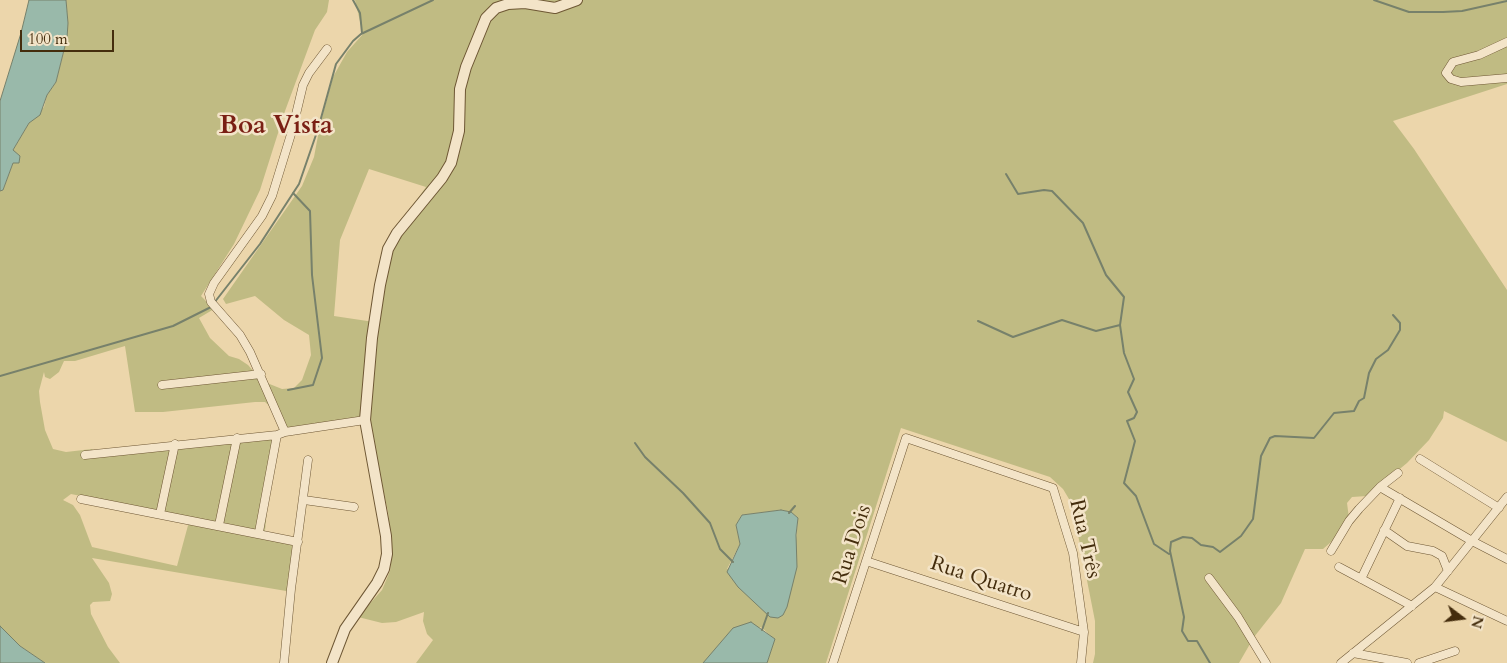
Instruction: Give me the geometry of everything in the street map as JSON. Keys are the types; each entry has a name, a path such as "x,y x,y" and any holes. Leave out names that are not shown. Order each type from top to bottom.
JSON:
{"street":[{"path":"332,663 346,630 377,584 384,570 387,554 386,536 365,420 372,338 383,267 388,249 397,233 442,178 451,163 459,131 460,89 480,28 486,18 496,8 508,4 525,3 555,8 577,0"},
{"path":"1507,42 1479,55 1453,62 1446,73 1450,79 1461,82 1507,78"},
{"path":"285,432 261,374 240,335 211,302 209,294 214,283 262,216 272,196 292,131 303,85 309,72 327,48"},
{"path":"162,385 261,374"},
{"path":"85,455 175,444 277,435 285,432 365,420"},
{"path":"259,532 277,435"},
{"path":"219,525 237,438"},
{"name":"Rua Dois","path":"833,663 906,438"},
{"name":"Rua Três","path":"906,438 1053,488 1073,553 1084,632 1081,663"},
{"path":"160,514 175,444"},
{"path":"1341,663 1434,587 1504,503 1420,459"},
{"path":"284,663 291,588 308,460"},
{"path":"1331,551 1349,520 1380,487 1398,473"},
{"path":"1380,487 1472,541 1507,559"},
{"path":"1361,579 1400,498"},
{"path":"81,499 259,532 298,542"},
{"path":"304,500 354,507"},
{"path":"1384,530 1407,546 1433,551 1442,556 1448,571"},
{"name":"Rua Quatro","path":"866,561 1084,632"},
{"path":"1339,567 1412,606"},
{"path":"1210,578 1238,617 1266,663"},
{"path":"1434,587 1507,621"},
{"path":"1419,663 1455,651"},
{"path":"1354,652 1408,663"}],"shaded area":[{"path":"29,0 66,0 67,38 56,82 47,95 40,115 29,123 13,150 20,156 19,163 13,163 3,190 0,191 0,101"},
{"path":"66,0 329,0 327,12 315,30 285,111 260,190 234,244 201,296 214,309 199,318 210,338 229,356 239,359 248,365 262,381 282,389 294,388 302,380 311,355 309,335 284,320 255,296 226,304 223,299 302,186 314,157 320,125 333,77 347,52 363,34 355,0 1507,0 1507,84 1393,121 1414,149 1507,290 1507,442 1444,411 1443,418 1429,440 1407,463 1367,496 1352,497 1347,503 1349,518 1338,536 1323,549 1305,549 1281,603 1254,637 1239,663 1093,663 1095,654 1095,621 1072,504 1063,489 1050,477 901,428 826,663 767,663 774,639 761,627 703,663 416,663 433,640 427,634 423,621 424,612 396,622 382,623 358,617 382,590 390,571 392,551 388,512 369,423 285,430 276,412 265,402 163,412 135,412 125,346 75,361 64,361 59,372 50,379 45,377 44,372 39,391 40,402 45,430 53,449 66,452 92,449 97,454 274,439 265,531 299,546 292,592 92,558 109,583 112,594 110,601 93,602 90,605 91,614 108,647 120,663 45,663 20,646 0,626 0,191 3,190 13,163 13,150 29,123 44,107 47,95 56,82 67,38","holes":["369,169 426,187 396,229 374,322 334,316 340,240","71,494 190,518 177,566 92,547 80,515 73,505 63,500","781,510 791,512 798,518 796,539 727,569 740,544 736,525 742,515"]},
{"path":"781,510 791,512 798,518 796,535 797,567 787,607 783,615 778,618 770,617 738,587 727,572 740,544 736,525 742,515"},
{"path":"751,622 775,639 767,663 703,663 733,628"},
{"path":"0,626 20,646 45,663 0,663"}],"waterway":[{"path":"353,0 360,13 362,33"},
{"path":"214,303 260,244 299,184 318,129 336,64 353,41 361,34 433,0"},
{"path":"1374,0 1409,12 1462,11 1507,1"},
{"path":"1006,174 1018,194 1044,190 1052,191 1083,223 1106,275 1124,297 1120,325 1124,353 1134,379 1128,392 1137,412 1134,418 1127,421 1135,441 1124,483 1136,496 1154,544 1169,554"},
{"path":"288,390 313,385 322,358 312,275 310,211 293,193"},
{"path":"0,376 173,326 211,307"},
{"path":"1210,663 1197,641 1188,641 1182,631 1184,617 1170,551 1171,542 1183,537 1192,538 1201,545 1213,547 1220,552 1241,536 1253,519 1261,456 1270,438 1275,436 1314,438 1334,413 1354,411 1359,401 1364,398 1369,373 1376,359 1388,350 1400,330 1400,323 1393,315"},
{"path":"978,321 1013,337 1062,320 1096,331 1120,325"},
{"path":"635,443 645,457 683,493 710,523 720,549 733,562"},
{"path":"789,513 795,506"},
{"path":"762,630 768,613"}],"district":[{"name":"Boa Vista","path":"276,127"}]}
